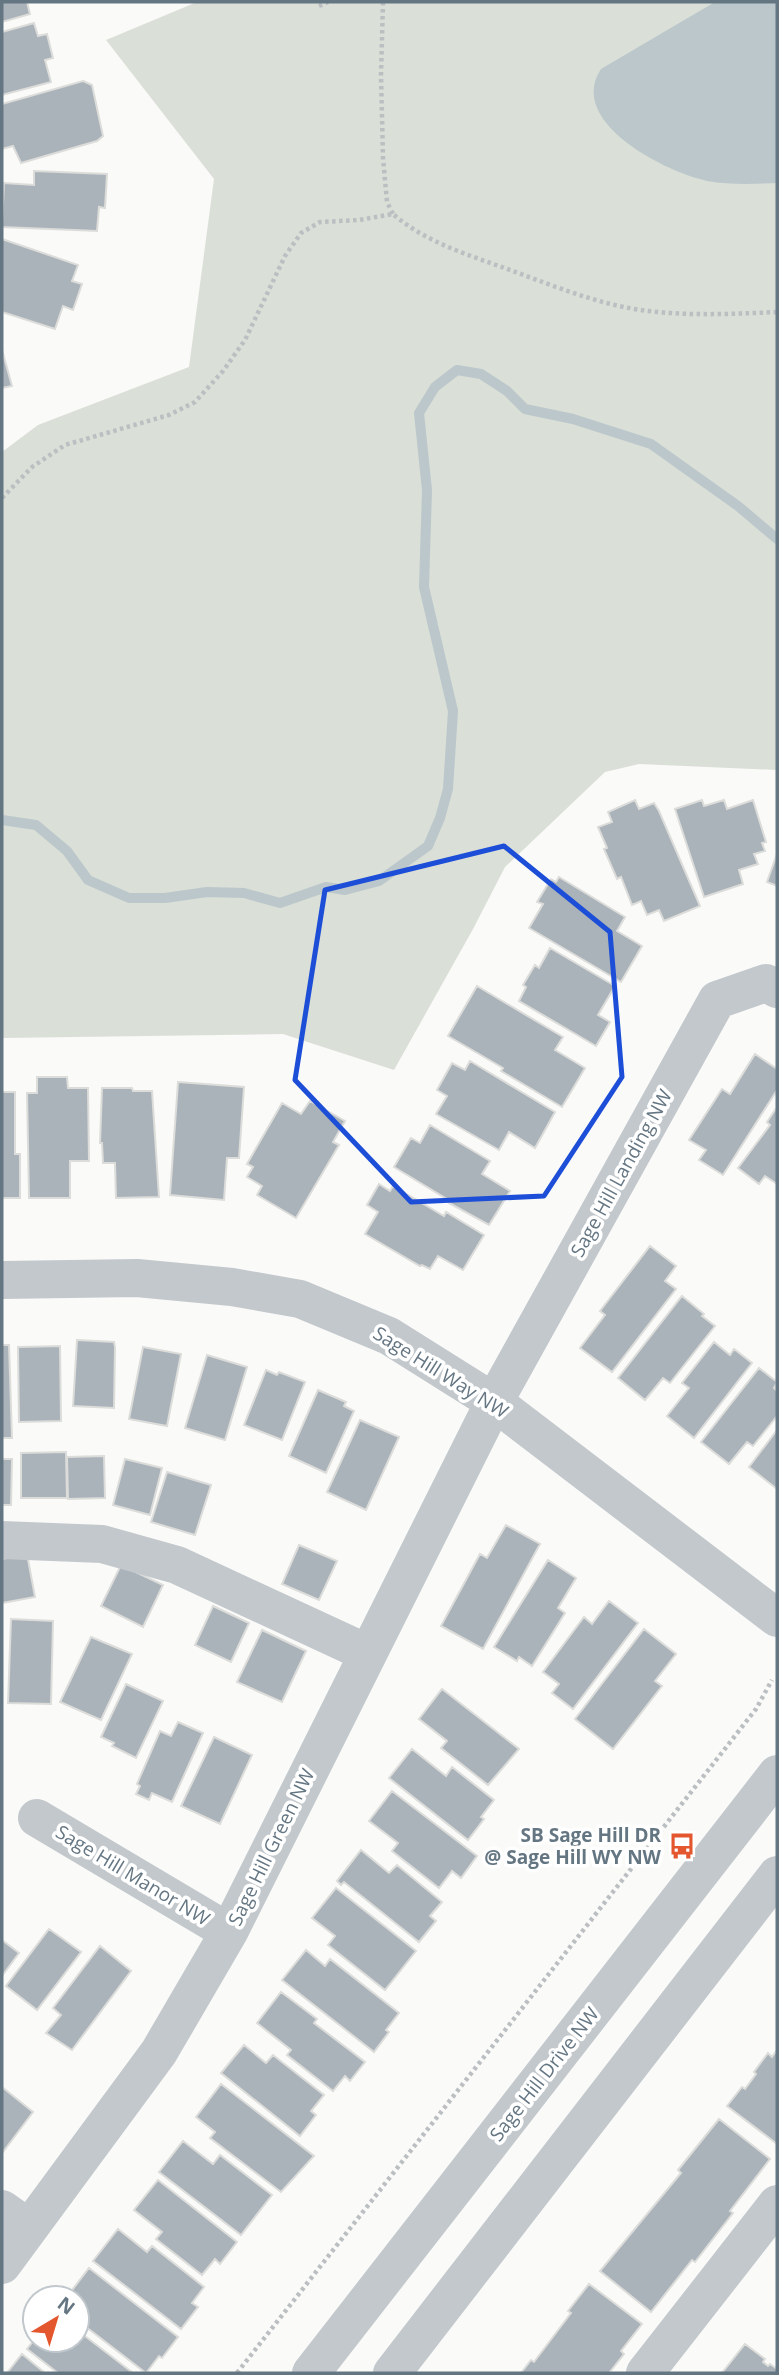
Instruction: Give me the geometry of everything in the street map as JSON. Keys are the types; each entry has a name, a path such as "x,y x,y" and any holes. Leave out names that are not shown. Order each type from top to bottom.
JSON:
{"street":[{"name":"Sage Hill Landing NW","path":"494,1402 717,1000 766,984 777,989"},
{"name":"Sage Hill Way NW","path":"2,1280 137,1278 232,1287 300,1299 389,1336 494,1402 767,1602"},
{"name":"Sage Hill Green NW","path":"2,2265 15,2218 159,2052 229,1932 494,1402"},
{"path":"2,1540 102,1544 177,1565 367,1653"},
{"name":"Sage Hill Drive NW","path":"311,2373 777,1774"},
{"name":"Sage Hill Manor NW","path":"37,1818 229,1932"},
{"path":"392,2373 777,1875"},
{"path":"712,1958 777,1905"},
{"path":"645,2373 777,2204"}],"path":[{"path":"318,6 328,2"},
{"path":"383,2 381,75 387,202 393,214 407,226 443,244 606,302 647,311 719,315 777,312"},
{"path":"2,498 32,467 65,444 169,415 195,402 223,371 245,340 285,256 301,233 320,222 359,220 393,214"},
{"path":"237,2373 756,1709 772,1680"}],"highlighted area":[{"path":"504,846 610,932 622,1077 544,1196 411,1202 295,1080 325,890"}],"shaded area":[{"path":"197,2 777,2 777,770 639,764 605,772 505,867 394,1070 283,1034 2,1038 2,452 38,425 189,367 214,179 106,40"},
{"path":"715,2 777,2 777,183 716,182 689,176 646,156 625,142 608,125 597,108 594,89 601,69"}],"building":[{"path":"2,2 27,2 30,14 2,22"},
{"path":"34,23 38,36 47,34 53,58 45,60 51,82 2,95 2,32"},
{"path":"83,81 92,85 103,136 97,141 21,163 13,146 2,149 2,104"},
{"path":"34,171 107,174 105,208 99,207 97,231 2,227 4,183 34,185"},
{"path":"2,239 78,265 72,281 82,284 73,310 63,306 55,329 2,312"},
{"path":"2,350 12,386 2,388"},
{"path":"635,800 639,809 654,803 659,811 700,906 664,921 659,910 647,915 641,901 632,905 621,877 617,879 598,827 612,822 608,812"},
{"path":"702,800 704,806 724,800 727,809 753,800 766,842 762,843 765,851 754,854 758,864 739,870 743,884 704,897 675,809"},
{"path":"777,854 777,886 767,882"},
{"path":"559,877 625,917 617,931 642,946 621,982 529,928 543,904 537,902 551,879 556,882"},
{"path":"550,948 615,986 598,1015 610,1022 596,1046 519,1001 526,987 523,985 535,965 539,968"},
{"path":"477,986 563,1037 555,1050 585,1068 562,1107 448,1036"},
{"path":"755,1054 777,1069 777,1090 723,1175 699,1160 706,1150 689,1140 722,1089 730,1094"},
{"path":"470,1061 555,1112 535,1148 509,1132 499,1150 436,1114 447,1096 437,1090 452,1063 465,1070"},
{"path":"37,1077 67,1077 68,1088 88,1088 89,1161 70,1161 70,1198 29,1198 27,1093 37,1093"},
{"path":"178,1082 244,1087 239,1158 227,1158 224,1200 170,1195"},
{"path":"102,1088 152,1091 159,1197 116,1198 115,1163 103,1163 100,1143"},
{"path":"2,1092 15,1092 15,1154 20,1154 20,1198 2,1198"},
{"path":"310,1101 345,1121 333,1142 339,1145 296,1218 257,1195 262,1186 247,1177 253,1167 247,1164 282,1103 301,1114"},
{"path":"777,1107 777,1184 765,1176 759,1184 738,1168 770,1125 767,1122"},
{"path":"430,1125 490,1161 482,1174 510,1191 489,1225 394,1167 411,1138 420,1143"},
{"path":"379,1184 390,1191 393,1186 444,1216 446,1212 484,1235 463,1270 438,1256 430,1269 420,1266 365,1234 378,1212 367,1205"},
{"path":"650,1246 676,1266 665,1281 676,1289 612,1372 580,1348 605,1315 600,1311"},
{"path":"682,1296 715,1326 670,1383 663,1378 645,1400 618,1378"},
{"path":"77,1340 114,1342 114,1408 73,1406"},
{"path":"714,1342 730,1355 734,1349 752,1363 694,1438 667,1416 689,1388 682,1383"},
{"path":"2,1345 9,1345 12,1438 2,1438"},
{"path":"60,1346 61,1421 19,1422 18,1347"},
{"path":"143,1347 181,1354 167,1426 129,1419"},
{"path":"207,1355 247,1367 225,1440 185,1428"},
{"path":"759,1368 777,1382 774,1388 777,1391 777,1416 753,1446 747,1442 729,1464 701,1442"},
{"path":"266,1370 305,1382 282,1440 244,1425"},
{"path":"318,1390 346,1402 344,1406 354,1411 326,1473 289,1456"},
{"path":"360,1420 399,1437 366,1510 327,1492"},
{"path":"777,1430 777,1489 749,1467"},
{"path":"66,1452 67,1498 21,1498 21,1453"},
{"path":"104,1456 105,1498 68,1499 67,1457"},
{"path":"2,1459 12,1459 11,1505 2,1505"},
{"path":"125,1459 162,1468 150,1515 113,1505"},
{"path":"167,1472 211,1485 195,1535 151,1522"},
{"path":"506,1525 540,1544 483,1649 441,1626 480,1554 487,1558"},
{"path":"299,1545 337,1561 319,1600 282,1584"},
{"path":"27,1554 35,1597 2,1603 2,1559"},
{"path":"548,1560 576,1578 558,1608 565,1613 532,1666 519,1657 517,1661 494,1647"},
{"path":"121,1565 163,1585 143,1627 101,1606"},
{"path":"609,1601 638,1623 573,1709 552,1693 559,1684 543,1672 584,1617 592,1624"},
{"path":"213,1606 249,1623 231,1662 195,1645"},
{"path":"11,1619 53,1621 51,1704 8,1703"},
{"path":"644,1629 676,1654 655,1681 662,1686 613,1749 575,1719"},
{"path":"262,1630 306,1651 282,1702 237,1682"},
{"path":"91,1637 132,1654 101,1720 60,1702"},
{"path":"126,1684 163,1701 136,1758 101,1737"},
{"path":"442,1689 519,1749 488,1785 441,1748 447,1741 419,1719"},
{"path":"178,1722 203,1733 172,1802 152,1793 149,1800 136,1794 140,1786 137,1784 160,1731 171,1736"},
{"path":"214,1737 252,1755 220,1824 181,1806"},
{"path":"412,1749 446,1776 452,1767 494,1800 468,1840 389,1778"},
{"path":"392,1791 477,1856 461,1878 452,1871 439,1888 392,1851 398,1843 369,1821"},
{"path":"361,1850 389,1873 397,1865 442,1902 430,1916 436,1921 419,1942 344,1882 341,1885 337,1881"},
{"path":"336,1888 416,1951 385,1990 328,1945 335,1936 312,1918"},
{"path":"49,1929 81,1952 37,2010 6,1986"},
{"path":"2,1940 19,1953 2,1976"},
{"path":"100,1946 131,1971 72,2050 46,2033 61,2015 53,2008"},
{"path":"306,1950 325,1966 330,1959 399,2013 374,2052 282,1980"},
{"path":"281,1992 317,2019 314,2023 365,2062 350,2081 345,2076 333,2091 287,2055 291,2050 257,2023"},
{"path":"244,2045 266,2063 273,2055 324,2095 311,2111 316,2115 300,2136 221,2073"},
{"path":"777,2050 777,2144 727,2106 742,2087 745,2089 768,2053 772,2057"},
{"path":"221,2084 314,2156 281,2192 210,2138 215,2132 196,2117"},
{"path":"2,2087 33,2112 3,2152 2,2151"},
{"path":"719,2119 770,2159 695,2262 692,2260 651,2312 600,2271 681,2173 678,2170"},
{"path":"183,2141 213,2164 220,2155 272,2195 241,2235 159,2172"},
{"path":"158,2180 237,2242 220,2264 215,2259 202,2275 156,2239 162,2232 134,2210"},
{"path":"118,2229 147,2252 152,2246 204,2287 192,2303 198,2307 181,2329 93,2261"},
{"path":"89,2268 178,2337 146,2373 91,2331 91,2284 77,2284"},
{"path":"589,2284 642,2324 621,2351 624,2354 609,2373 521,2373 531,2360 534,2362"},
{"path":"91,2341 133,2373 58,2373 33,2354 91,2354"},
{"path":"745,2344 765,2359 763,2362 768,2366 770,2364 777,2369 777,2373 722,2373"},
{"path":"22,2354 45,2373 7,2373"}],"waterway":[{"path":"2,820 36,825 67,851 88,880 129,898 165,898 207,892 244,893 280,903 326,887 345,890 379,881 428,846 448,789 453,711 424,587 427,490 419,413 435,387 457,370 481,374 507,391 525,409 573,419 651,444 738,506 777,539"}],"place":[{"name":"SB Sage Hill DR @ Sage Hill WY NW","path":"682,1846"}]}
